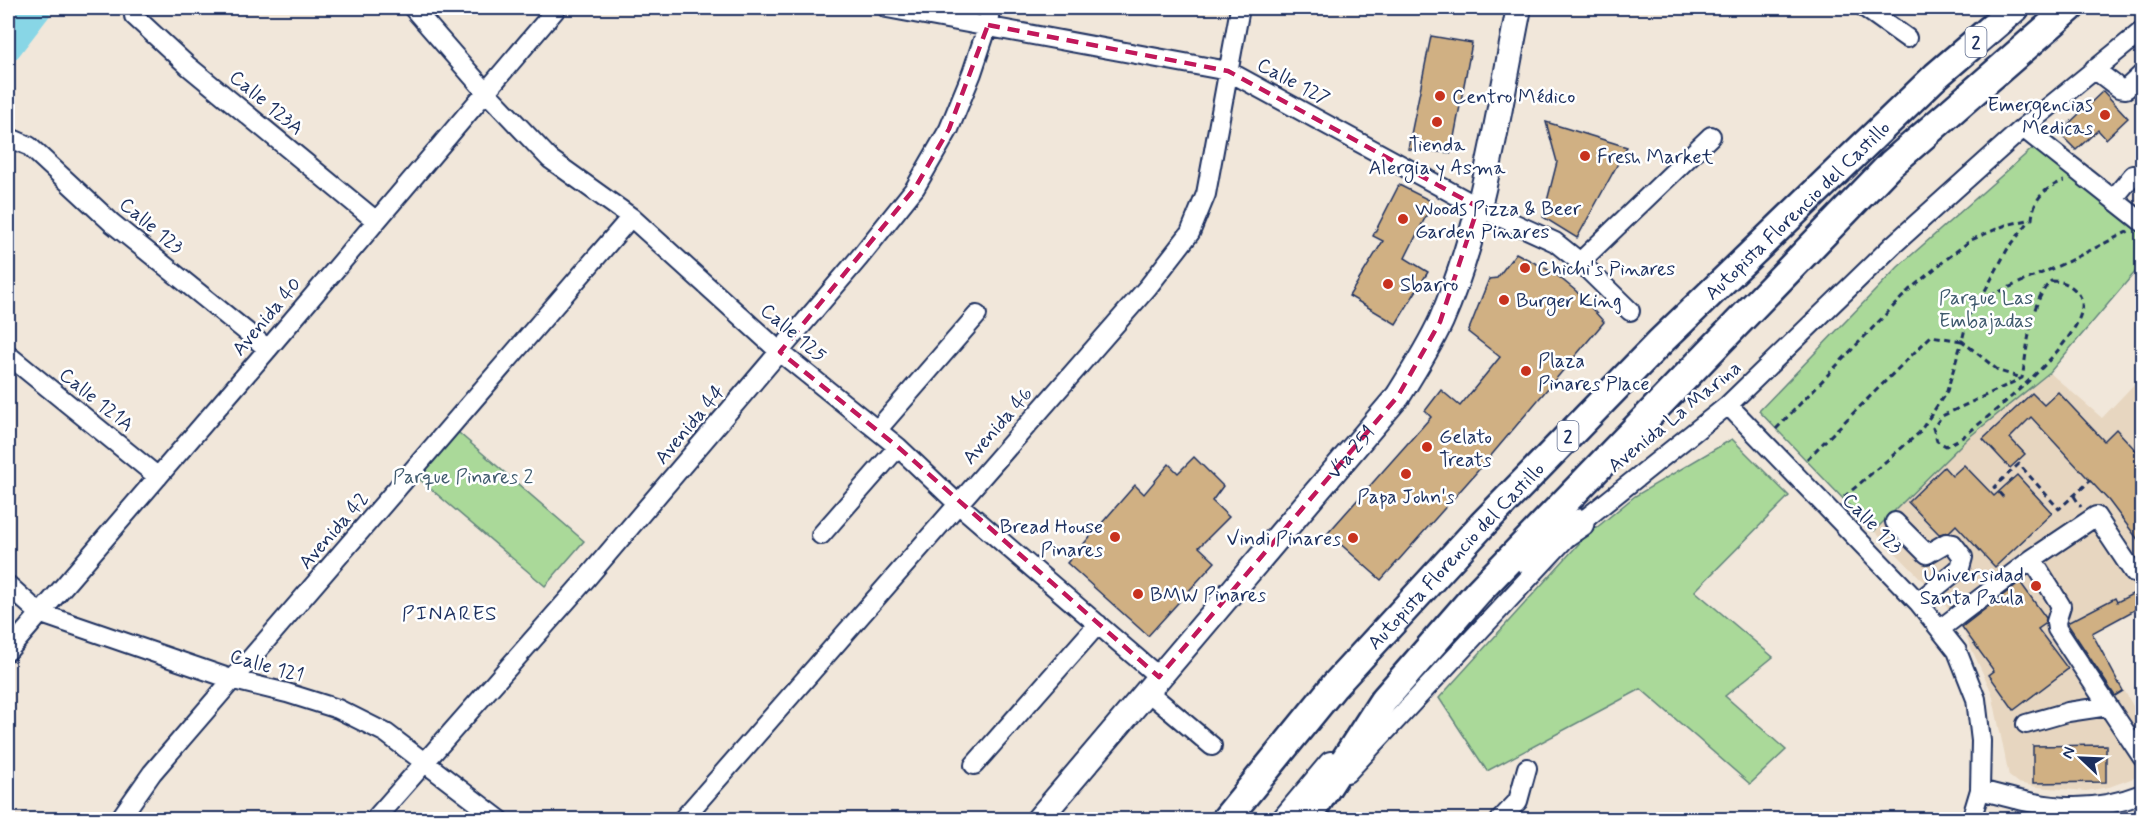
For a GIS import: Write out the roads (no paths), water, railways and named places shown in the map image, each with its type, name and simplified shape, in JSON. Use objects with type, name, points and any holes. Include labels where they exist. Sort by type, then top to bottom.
[{"type":"highway","points":[[1936,76],[1989,8]]},
{"type":"highway","name":"Autopista Florencio del Castillo","points":[[1224,819],[1334,686],[1482,525],[1661,341],[1936,76],[2015,8]]},
{"type":"highway","name":"Autopista Florencio del Castillo","points":[[1383,700],[1478,592],[1891,164],[2070,8]]},
{"type":"highway","points":[[1478,592],[1580,523]]},
{"type":"highway","points":[[1309,816],[1383,700]]},
{"type":"main road","name":"Vía 251","points":[[1038,819],[1398,396],[1440,322],[1466,253],[1479,207],[1519,8]]},
{"type":"main road","name":"Autopista Florencio del Castillo","points":[[1284,819],[1383,700]]},
{"type":"street","name":"Calle 125","points":[[413,8],[486,92],[550,159],[631,217],[780,352],[878,429],[958,504],[1098,624],[1212,746]]},
{"type":"street","name":"Avenida 40","points":[[8,651],[557,8]]},
{"type":"street","name":"Calle 127","points":[[887,8],[989,16],[1228,71],[1479,207],[1555,242],[1580,262],[1630,311]]},
{"type":"street","name":"Avenida 46","points":[[682,819],[1148,287],[1190,233],[1206,194],[1240,8]]},
{"type":"street","points":[[1865,8],[1907,38]]},
{"type":"street","name":"Calle 123A","points":[[134,16],[188,66],[375,220]]},
{"type":"street","name":"Avenida 44","points":[[374,819],[587,578],[780,352],[915,188],[949,129],[989,16]]},
{"type":"street","name":"Avenida La Marina","points":[[1309,816],[1580,523],[1728,405],[1893,245],[2023,128],[2142,31]]},
{"type":"street","points":[[2094,69],[2119,88],[2126,89],[2142,74]]},
{"type":"street","points":[[2023,128],[2114,198],[2139,225]]},
{"type":"street","points":[[1580,262],[1711,136]]},
{"type":"street","name":"Calle 123","points":[[8,137],[30,146],[112,223],[268,349]]},
{"type":"street","points":[[2114,198],[2139,175]]},
{"type":"street","name":"Avenida 42","points":[[119,819],[152,773],[631,217]]},
{"type":"street","points":[[878,429],[977,315]]},
{"type":"street","name":"Calle 121A","points":[[8,355],[158,477]]},
{"type":"street","name":"Calle 123","points":[[1728,405],[1918,602],[1957,651],[1976,699],[1981,741],[1980,790],[1971,819]]},
{"type":"street","points":[[821,535],[898,447]]},
{"type":"street","points":[[1940,628],[2032,559],[2096,516],[2134,573]]},
{"type":"street","points":[[1895,522],[1927,554],[1946,543],[1953,544],[1963,557],[1960,568],[1918,602]]},
{"type":"street","points":[[2032,559],[2061,606],[2056,622],[2057,629],[2142,757]]},
{"type":"street","name":"Calle 121","points":[[8,585],[39,613],[234,680],[338,709],[386,733],[500,819]]},
{"type":"street","points":[[974,765],[1098,624]]},
{"type":"street","points":[[2026,724],[2068,712],[2108,706]]},
{"type":"street","points":[[1500,819],[1518,801],[1527,768]]},
{"type":"street","points":[[1980,790],[2029,803],[2067,809],[2114,804],[2142,794]]},
{"type":"waterway","points":[[8,47],[38,8]]},
{"type":"place","name":"Centro Médico","points":[[1440,96]]},
{"type":"place","name":"Emergencias Medicas","points":[[2105,115]]},
{"type":"place","name":"Tienda Alergia y Asma","points":[[1437,122]]},
{"type":"place","name":"Fresh Market","points":[[1585,156]]},
{"type":"place","name":"Woods Pizza & Beer Garden Pinares","points":[[1403,219]]},
{"type":"place","name":"Chichi's Pinares","points":[[1525,268]]},
{"type":"place","name":"Sbarro","points":[[1388,284]]},
{"type":"place","name":"Burger King","points":[[1504,300]]},
{"type":"place","name":"Plaza Pinares Place","points":[[1526,371]]},
{"type":"place","name":"Gelato Treats","points":[[1427,447]]},
{"type":"place","name":"Papa John's","points":[[1406,474]]},
{"type":"place","name":"Bread House Pinares","points":[[1115,537]]},
{"type":"place","name":"Vindi Pinares","points":[[1353,538]]},
{"type":"place","name":"Universidad Santa Paula","points":[[2036,586]]},
{"type":"place","name":"BMW Pinares","points":[[1138,594]]},
{"type":"district","name":"PINARES","points":[[450,613]]},
{"type":"park label","name":"Parque Las Embajadas","points":[[1986,308]]},
{"type":"park label","name":"Parque Pinares 2","points":[[463,476]]}]
